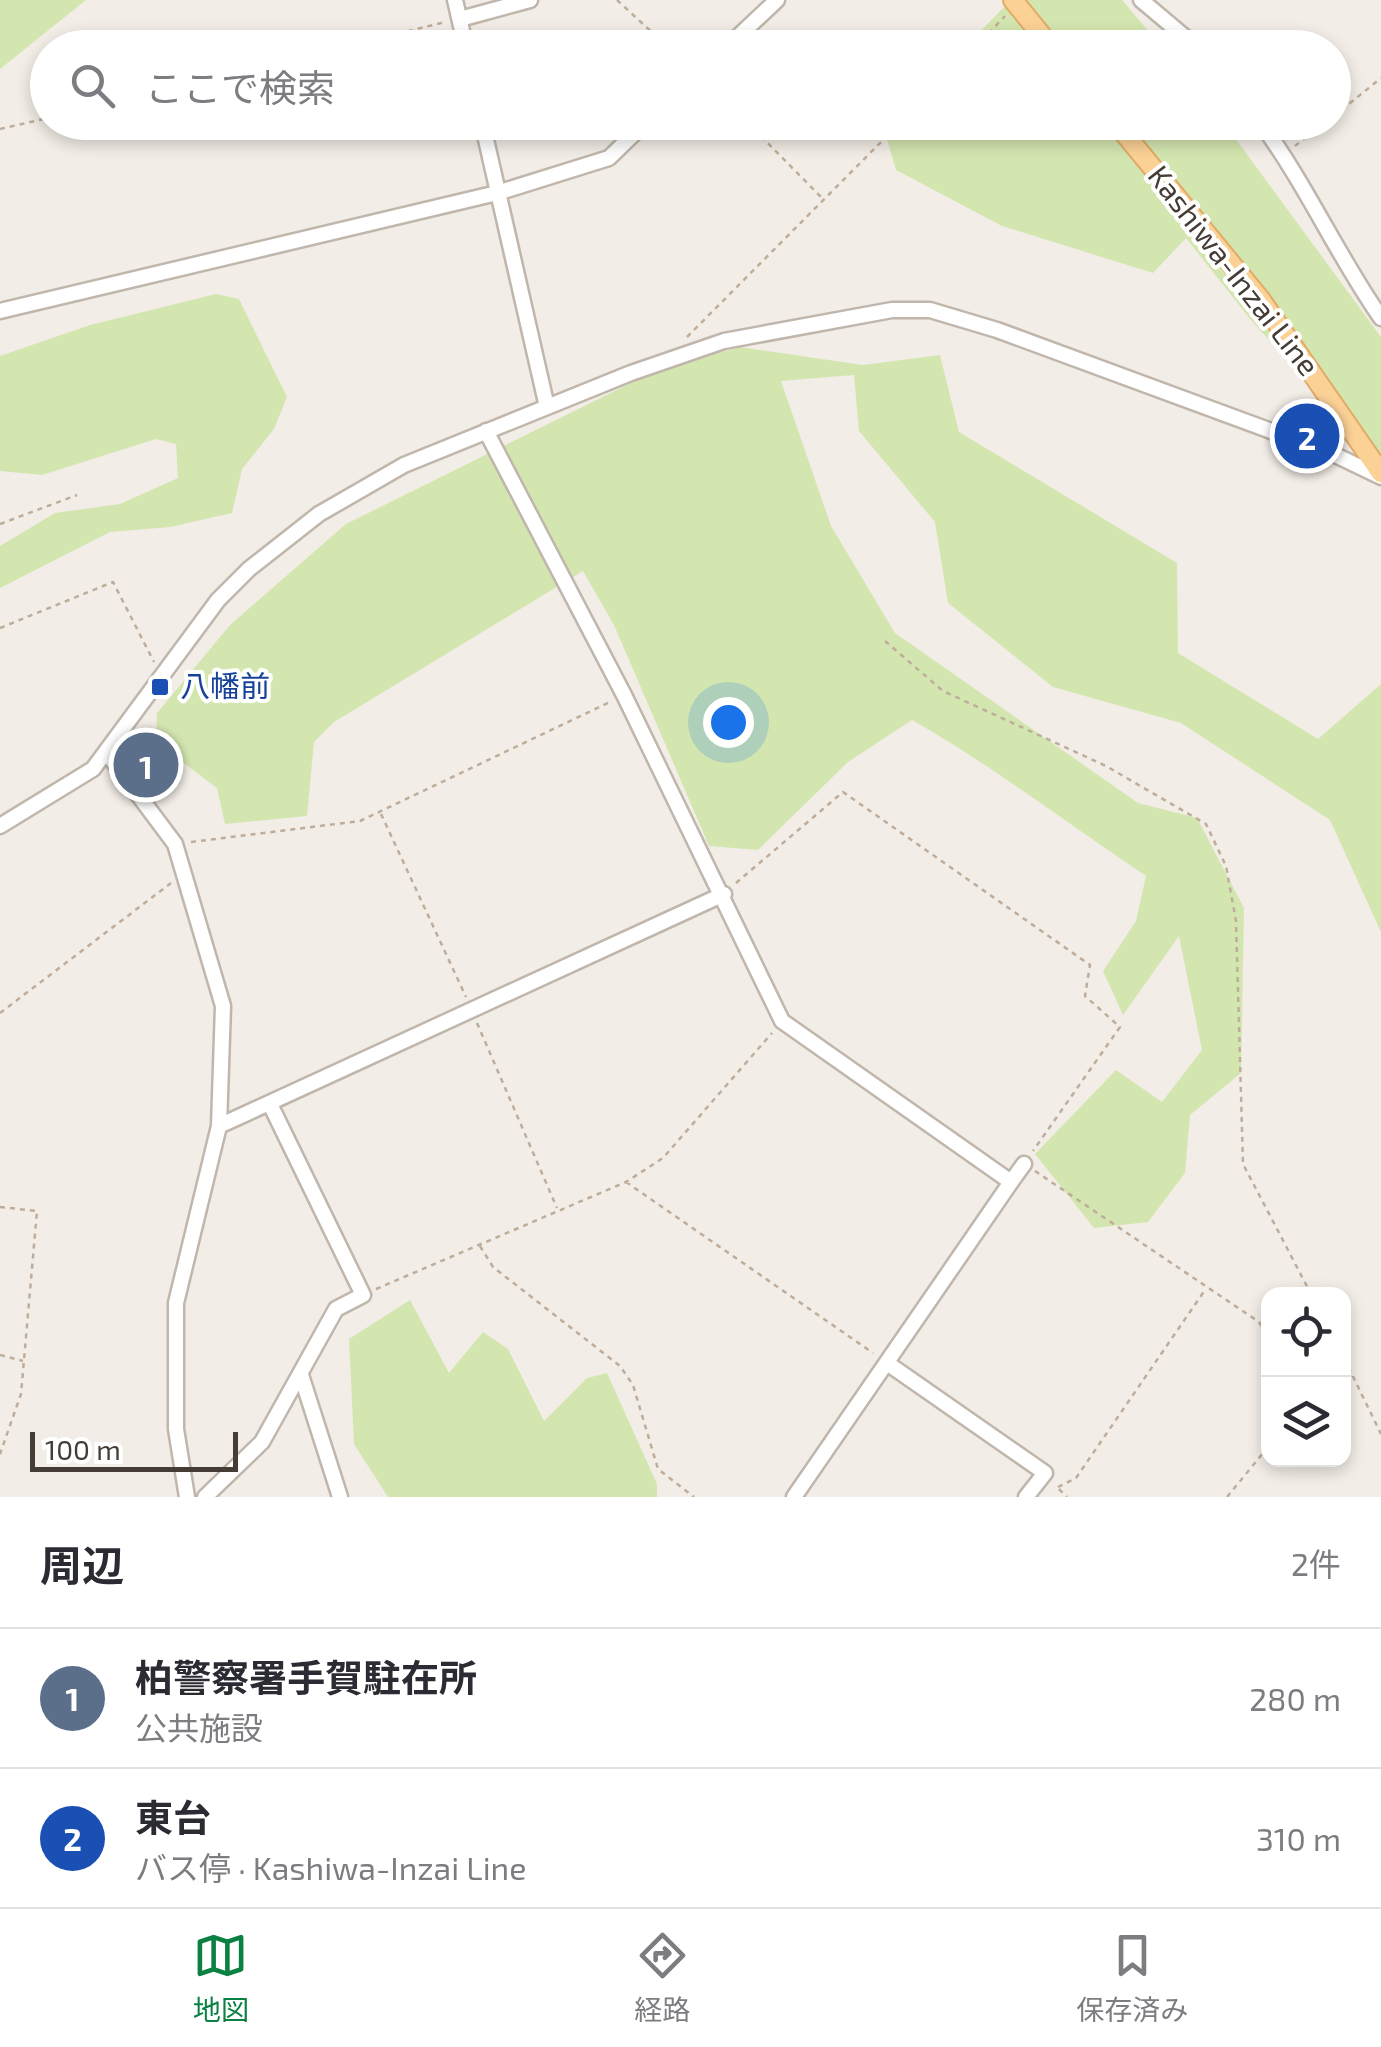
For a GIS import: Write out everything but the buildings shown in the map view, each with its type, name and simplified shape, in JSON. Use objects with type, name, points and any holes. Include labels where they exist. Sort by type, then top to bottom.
[{"type":"main road","points":[[1014,2],[1037,30]]},
{"type":"main road","name":"Kashiwa-Inzai Line","points":[[1131,140],[1261,300],[1381,475]]},
{"type":"street","points":[[455,0],[462,30]]},
{"type":"street","points":[[460,18],[530,0]]},
{"type":"street","points":[[745,30],[777,0]]},
{"type":"street","points":[[1141,0],[1177,30]]},
{"type":"street","points":[[486,140],[547,407]]},
{"type":"street","points":[[0,311],[496,193],[609,158],[628,140]]},
{"type":"street","points":[[1273,140],[1339,257],[1381,318]]},
{"type":"street","points":[[0,826],[76,783],[107,753],[218,600],[249,569],[319,514],[404,465],[724,341],[892,310],[930,310],[1090,364],[1381,475]]},
{"type":"street","points":[[486,431],[724,894],[782,1021],[1010,1182]]},
{"type":"street","points":[[107,753],[175,844],[224,1006],[220,1126],[176,1302],[176,1429],[187,1497]]},
{"type":"street","points":[[220,1126],[724,894]]},
{"type":"street","points":[[205,1497],[262,1442],[336,1310],[363,1295],[270,1104]]},
{"type":"street","points":[[794,1497],[1024,1164]]},
{"type":"street","points":[[887,1363],[1045,1473],[1026,1497]]},
{"type":"street","points":[[301,1375],[340,1497]]},
{"type":"path","points":[[617,0],[650,30]]},
{"type":"path","points":[[990,30],[1014,2]]},
{"type":"path","points":[[412,30],[460,18]]},
{"type":"path","points":[[1351,102],[1381,78]]},
{"type":"path","points":[[0,130],[30,122]]},
{"type":"path","points":[[764,140],[824,200]]},
{"type":"path","points":[[678,356],[682,343],[883,140]]},
{"type":"path","points":[[1284,155],[1303,140]]},
{"type":"path","points":[[0,524],[77,495]]},
{"type":"path","points":[[0,628],[113,582],[161,676]]},
{"type":"path","points":[[885,641],[942,691],[1106,766],[1206,824],[1226,866],[1236,922],[1243,1164],[1307,1287]]},
{"type":"path","points":[[175,844],[360,821],[624,695]]},
{"type":"path","points":[[724,894],[843,792],[1090,964],[1084,996],[1120,1027],[1024,1164],[1261,1325]]},
{"type":"path","points":[[0,1013],[184,873]]},
{"type":"path","points":[[363,1295],[480,1246],[557,1208],[626,1182],[663,1158],[782,1021]]},
{"type":"path","points":[[626,1182],[887,1363]]},
{"type":"path","points":[[0,1207],[37,1211],[21,1394],[0,1454]]},
{"type":"path","points":[[480,1246],[493,1266],[620,1366],[633,1385],[658,1469],[694,1497]]},
{"type":"path","points":[[1067,1497],[1058,1487],[1076,1478],[1206,1288]]},
{"type":"path","points":[[0,1355],[24,1361]]},
{"type":"path","points":[[1351,1372],[1381,1434]]},
{"type":"path","points":[[1227,1497],[1261,1456]]},
{"type":"green space","points":[[0,0],[86,0],[49,30],[30,30],[30,45],[0,69]]},
{"type":"green space","points":[[1011,0],[1122,0],[1148,30],[982,30]]},
{"type":"green space","points":[[887,140],[1236,140],[1381,337],[1381,464],[1251,320],[1186,238],[1153,273],[1002,226],[896,170]]},
{"type":"green space","points":[[216,294],[239,299],[287,397],[274,429],[242,469],[232,513],[170,527],[110,532],[0,588],[0,546],[55,513],[120,504],[178,478],[176,444],[156,439],[42,475],[0,471],[0,356],[90,325]]},
{"type":"green space","points":[[740,347],[863,365],[940,355],[959,432],[1177,563],[1178,653],[1318,739],[1381,684],[1381,932],[1330,820],[1181,723],[1053,687],[948,603],[935,522],[859,431],[854,375],[781,381],[831,526],[895,633],[1138,803],[1197,818],[1244,908],[1241,1073],[1190,1115],[1185,1173],[1148,1222],[1094,1228],[1035,1154],[1116,1070],[1162,1102],[1202,1050],[1179,936],[1123,1015],[1103,971],[1136,921],[1146,876],[912,720],[848,762],[758,850],[709,846],[614,625],[583,571],[334,722],[314,742],[307,816],[225,824],[217,788],[156,742],[157,713],[230,625],[346,524],[657,370]]},
{"type":"green space","points":[[410,1300],[449,1373],[483,1332],[508,1349],[544,1421],[587,1378],[607,1373],[657,1484],[657,1497],[388,1497],[354,1444],[349,1339]]},
{"type":"place","name":"東台","points":[[1307,436]]},
{"type":"place","name":"八幡前","points":[[160,687]]},
{"type":"place","name":"柏警察署手賀駐在所","points":[[146,765]]}]
